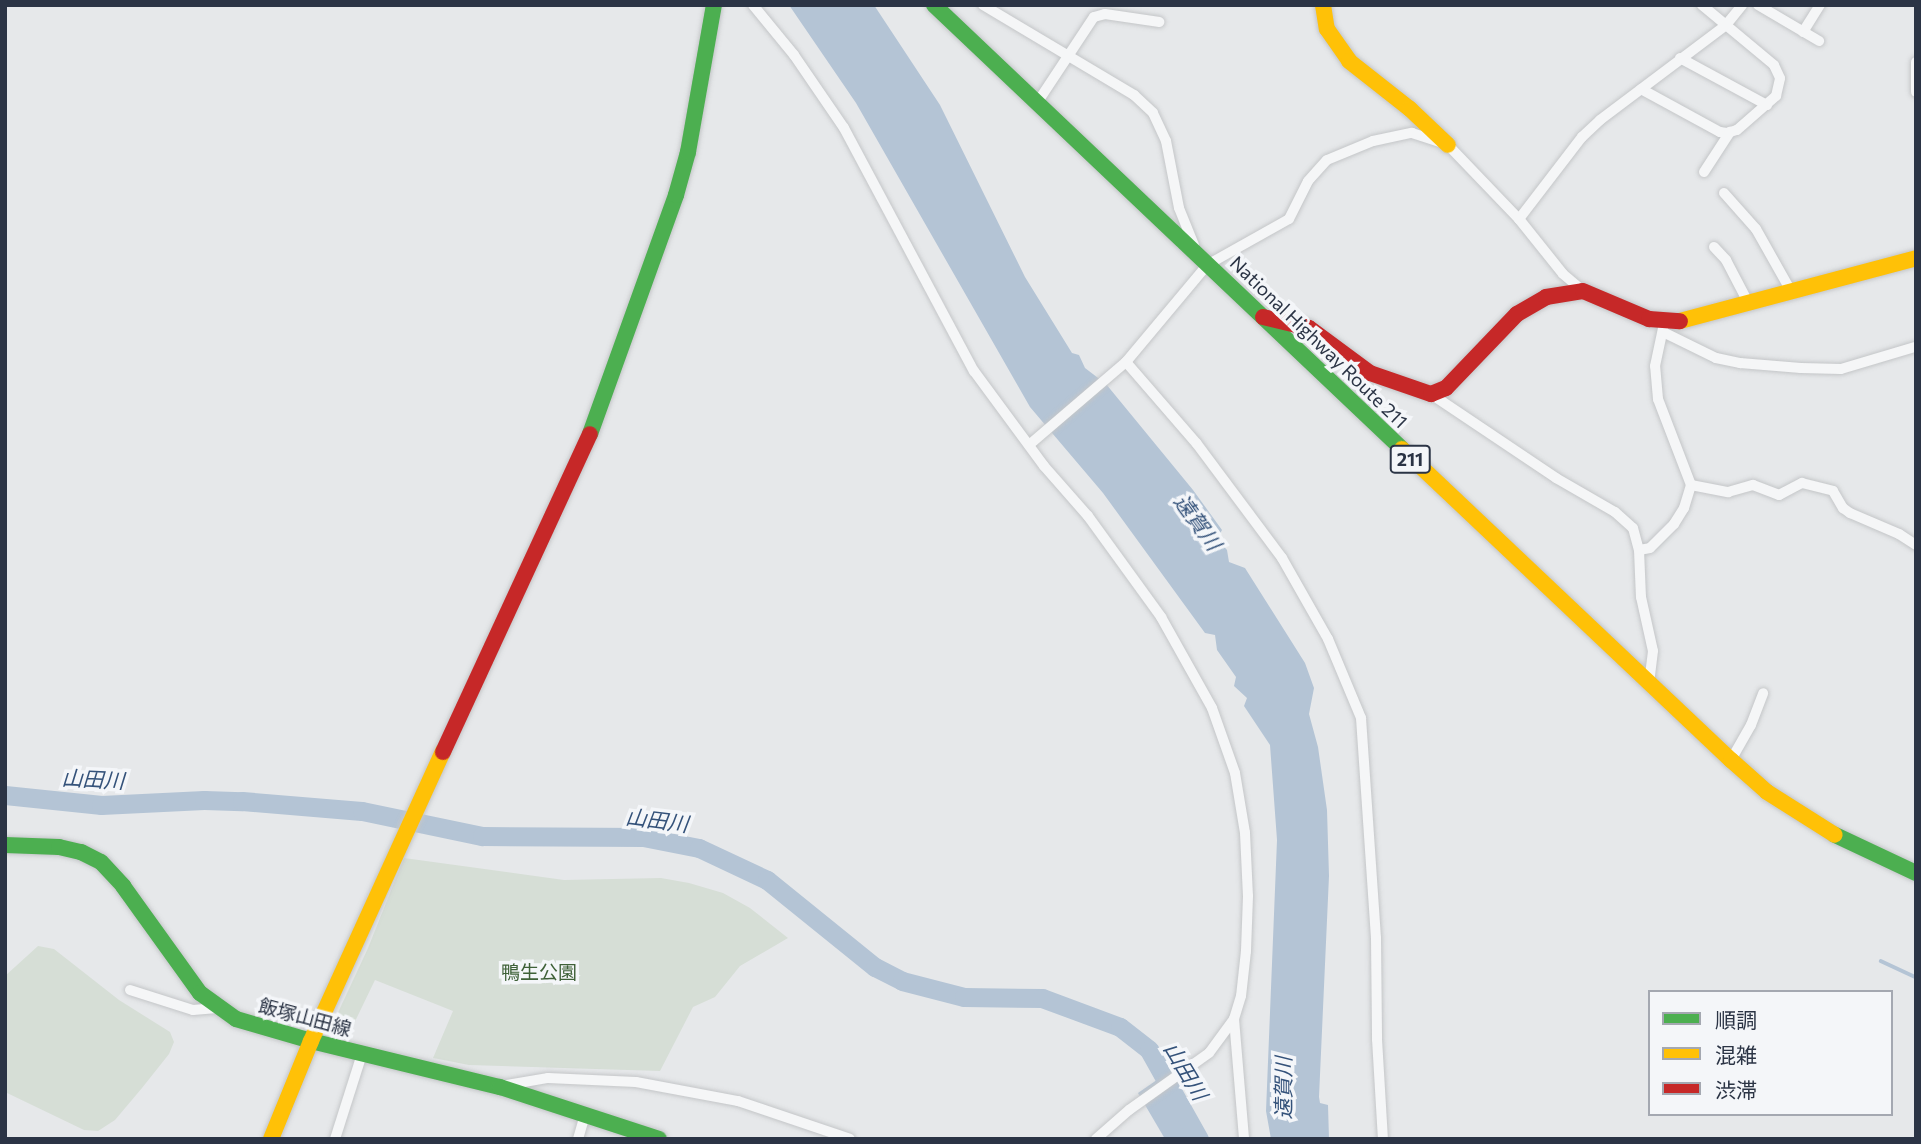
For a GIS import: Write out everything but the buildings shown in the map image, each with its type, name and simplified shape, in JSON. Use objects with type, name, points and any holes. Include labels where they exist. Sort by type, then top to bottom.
[{"type":"main road","points":[[271,1139],[311,1041],[400,845],[582,456],[676,195],[688,152],[714,5]]},
{"type":"main road","name":"National Highway Route 211","points":[[934,5],[1767,792],[1859,849],[1916,873]]},
{"type":"main road","points":[[1323,5],[1327,29],[1349,61],[1410,109],[1448,145]]},
{"type":"main road","points":[[1263,317],[1309,328],[1370,373],[1431,394],[1446,388],[1517,314],[1532,303],[1583,291],[1662,326],[1916,258]]},
{"type":"main road","name":"飯塚山田線","points":[[5,845],[59,847],[81,852],[101,862],[123,886],[200,993],[217,1008],[258,1027],[500,1087],[659,1139]]},
{"type":"street","points":[[753,5],[794,55],[844,128],[974,371],[1088,516],[1161,617],[1212,708],[1235,773],[1245,833],[1248,896],[1241,996],[1234,1019],[1209,1053],[1129,1110],[1096,1139]]},
{"type":"street","points":[[983,5],[1134,94],[1161,124],[1179,208],[1203,261]]},
{"type":"street","points":[[1702,5],[1779,71],[1779,89],[1767,105],[1730,132],[1704,172]]},
{"type":"street","points":[[1519,219],[1582,137],[1727,25],[1742,5]]},
{"type":"street","points":[[1758,5],[1819,41]]},
{"type":"street","points":[[1803,32],[1820,5]]},
{"type":"street","points":[[1037,103],[1094,18],[1105,14],[1159,22]]},
{"type":"street","points":[[1681,58],[1767,105]]},
{"type":"street","points":[[1916,62],[1916,92]]},
{"type":"street","points":[[1641,89],[1720,132],[1730,132]]},
{"type":"street","points":[[1031,444],[1124,364],[1203,261],[1289,219],[1308,181],[1327,160],[1354,147],[1412,133],[1448,145],[1519,219],[1563,274],[1583,291]]},
{"type":"street","points":[[1724,193],[1756,229],[1792,293]]},
{"type":"street","points":[[1714,247],[1726,260],[1749,304]]},
{"type":"street","points":[[1639,550],[1650,548],[1674,524],[1684,509],[1691,485],[1658,399],[1655,366],[1662,326],[1716,358],[1740,363],[1841,369],[1916,347]]},
{"type":"street","points":[[1124,364],[1197,444],[1288,568],[1328,639],[1361,718],[1377,938],[1377,1039],[1383,1139]]},
{"type":"street","points":[[1431,394],[1556,478],[1626,520],[1637,536],[1639,550],[1642,597],[1653,651],[1649,683]]},
{"type":"street","points":[[1691,485],[1728,492],[1753,485],[1779,495],[1802,483],[1833,491],[1843,508],[1850,513],[1899,534],[1916,545]]},
{"type":"street","points":[[1731,760],[1751,725],[1763,693]]},
{"type":"street","points":[[130,990],[192,1010],[217,1008]]},
{"type":"street","points":[[1234,1019],[1244,1139]]},
{"type":"street","points":[[335,1139],[362,1054]]},
{"type":"street","points":[[500,1087],[548,1078],[636,1082],[738,1101],[850,1139]]},
{"type":"street","points":[[578,1139],[585,1114]]},
{"type":"green space","name":"鴨生公園","points":[[404,858],[564,880],[661,878],[689,883],[723,893],[750,908],[788,938],[740,966],[715,997],[693,1007],[660,1071],[469,1065],[433,1058],[453,1011],[375,980],[347,1038],[335,1019],[368,948]]},
{"type":"green space","points":[[38,946],[54,949],[119,1000],[170,1032],[174,1042],[169,1054],[115,1120],[98,1131],[84,1130],[5,1092],[5,976]]},
{"type":"water","name":"遠賀川","points":[[789,5],[874,5],[940,105],[1025,277],[1072,353],[1079,355],[1085,368],[1106,384],[1193,490],[1222,530],[1217,539],[1227,550],[1229,562],[1245,568],[1305,663],[1314,688],[1309,714],[1318,747],[1327,810],[1329,876],[1319,1097],[1320,1103],[1328,1105],[1329,1139],[1271,1139],[1266,1111],[1277,840],[1270,745],[1244,706],[1247,698],[1234,686],[1236,677],[1217,650],[1215,635],[1205,633],[1103,493],[1030,407],[856,103]]},
{"type":"water","points":[[1167,1073],[1201,1139],[1165,1139],[1138,1093]]},
{"type":"waterway","name":"山田川","points":[[5,795],[101,805],[242,801],[362,811],[482,836],[643,837],[699,848],[767,880],[875,967],[902,981],[964,997],[1042,998],[1120,1027],[1149,1050],[1199,1139]]},
{"type":"waterway","points":[[1881,961],[1916,977]]},
{"type":"traffic: fast","points":[[590,434],[676,195],[688,152],[714,5]]},
{"type":"traffic: fast","points":[[934,5],[1402,449]]},
{"type":"traffic: fast","points":[[1835,835],[1916,873]]},
{"type":"traffic: fast","points":[[5,845],[59,847],[81,852],[101,862],[123,886],[200,993],[236,1019],[311,1041],[500,1087],[659,1139]]},
{"type":"traffic: slow","points":[[1323,5],[1327,29],[1349,61],[1410,109],[1448,145]]},
{"type":"traffic: slow","points":[[1680,321],[1916,258]]},
{"type":"traffic: slow","points":[[1402,449],[1731,760],[1767,792],[1835,835]]},
{"type":"traffic: slow","points":[[271,1139],[311,1041],[443,752]]},
{"type":"traffic: jam","points":[[1263,317],[1309,328],[1370,373],[1431,394],[1446,388],[1517,314],[1546,297],[1583,291],[1649,319],[1680,321]]},
{"type":"traffic: jam","points":[[443,752],[590,434]]}]
